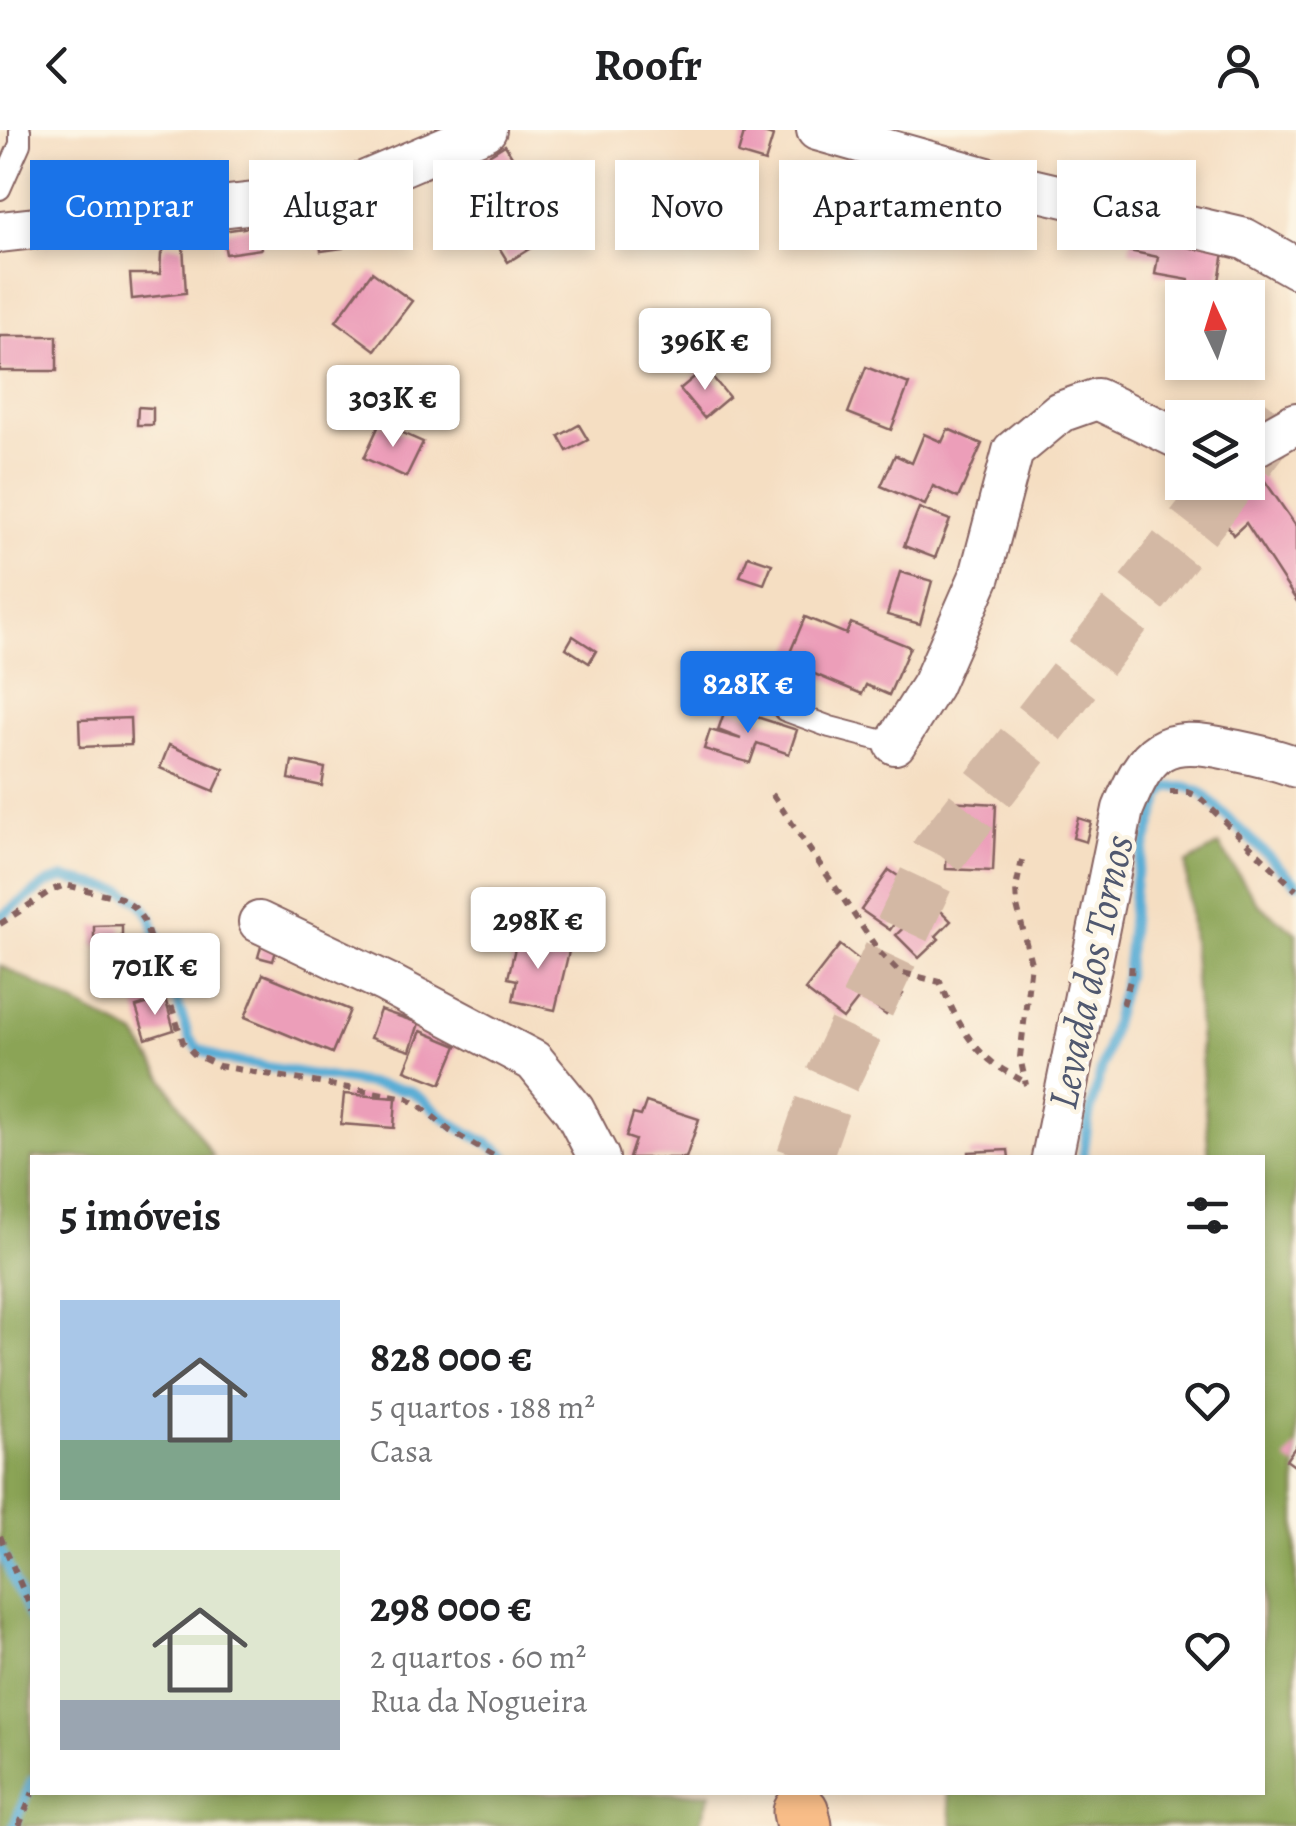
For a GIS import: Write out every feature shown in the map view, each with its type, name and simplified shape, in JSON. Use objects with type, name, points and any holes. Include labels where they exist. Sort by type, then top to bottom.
[{"type":"street","points":[[0,232],[335,194],[486,130]]},
{"type":"street","points":[[817,130],[1002,182],[1245,239],[1296,268]]},
{"type":"street","points":[[895,744],[932,684],[980,576],[1013,451],[1060,412],[1097,399],[1165,432]]},
{"type":"street","points":[[1265,442],[1294,429]]},
{"type":"street","points":[[1053,1155],[1123,809],[1137,775],[1160,751],[1189,742],[1203,742],[1296,767]]},
{"type":"street","points":[[259,922],[387,982],[534,1061],[574,1110],[597,1155]]},
{"type":"lane","points":[[0,189],[20,144],[20,130]]},
{"type":"lane","points":[[784,710],[830,728],[895,744]]},
{"type":"path","points":[[1165,799],[1170,791],[1176,790],[1199,797],[1296,890]]},
{"type":"path","points":[[772,794],[880,953],[899,972],[940,982],[958,1023],[975,1046],[1026,1083]]},
{"type":"path","points":[[1022,860],[1017,906],[1031,964],[1020,1058],[1028,1102]]},
{"type":"path","points":[[0,924],[52,890],[65,886],[122,898],[136,908],[144,921],[183,1042],[194,1054],[219,1066],[407,1098],[450,1131],[492,1155]]},
{"type":"path","points":[[1120,1014],[1132,957]]},
{"type":"path","points":[[0,1536],[30,1606]]},
{"type":"path","points":[[20,1826],[32,1795]]},
{"type":"green space","points":[[1219,845],[1258,904],[1296,933],[1296,1826],[953,1826],[947,1795],[1265,1795],[1265,1155],[1209,1155],[1186,864]]},
{"type":"green space","points":[[0,965],[136,1035],[212,1155],[30,1155],[30,1795],[710,1795],[699,1826],[0,1826]]},
{"type":"building","points":[[745,130],[773,136],[765,162],[738,154]]},
{"type":"building","points":[[505,145],[514,160],[481,160]]},
{"type":"building","points":[[249,227],[249,250],[254,250],[226,254],[229,230]]},
{"type":"building","points":[[1196,235],[1226,241],[1219,280],[1155,274],[1158,257],[1129,251],[1196,250]]},
{"type":"building","points":[[164,250],[183,250],[186,293],[132,299],[130,274],[160,274]]},
{"type":"building","points":[[501,250],[527,250],[508,262]]},
{"type":"building","points":[[372,272],[412,301],[375,350],[336,321]]},
{"type":"building","points":[[0,336],[57,336],[57,371],[0,371]]},
{"type":"building","points":[[866,367],[909,384],[891,430],[848,413]]},
{"type":"building","points":[[705,368],[729,397],[704,418],[680,389]]},
{"type":"building","points":[[138,407],[153,408],[153,425],[137,425]]},
{"type":"building","points":[[380,423],[423,442],[406,477],[364,458]]},
{"type":"building","points":[[579,425],[588,440],[567,451],[559,436]]},
{"type":"building","points":[[948,429],[982,444],[958,498],[933,486],[925,505],[881,486],[895,455],[912,463],[924,434],[942,442]]},
{"type":"building","points":[[1265,481],[1296,526],[1296,600],[1246,523],[1233,535],[1213,500],[1265,500]]},
{"type":"building","points":[[919,508],[950,520],[935,558],[904,546]]},
{"type":"building","points":[[748,556],[772,564],[764,584],[740,576]]},
{"type":"building","points":[[900,572],[932,581],[920,624],[887,615]]},
{"type":"building","points":[[805,617],[846,634],[851,623],[910,647],[889,695],[866,685],[862,694],[786,662]]},
{"type":"building","points":[[573,636],[596,651],[589,663],[566,648]]},
{"type":"building","points":[[726,707],[797,730],[789,754],[757,743],[750,763],[704,749],[710,730],[741,739],[718,730]]},
{"type":"building","points":[[130,718],[131,745],[80,747],[79,720]]},
{"type":"building","points":[[169,745],[224,769],[214,791],[160,768]]},
{"type":"building","points":[[292,761],[325,768],[322,786],[289,779]]},
{"type":"building","points":[[948,801],[996,804],[993,871],[946,869]]},
{"type":"building","points":[[1078,818],[1091,822],[1086,842],[1073,838]]},
{"type":"building","points":[[889,870],[918,889],[890,930],[861,910]]},
{"type":"building","points":[[931,901],[951,921],[919,958],[896,935]]},
{"type":"building","points":[[122,925],[122,946],[94,946],[94,926]]},
{"type":"building","points":[[518,935],[570,947],[555,1010],[513,1001],[517,980],[508,978]]},
{"type":"building","points":[[264,936],[279,940],[273,961],[258,957]]},
{"type":"building","points":[[840,945],[903,994],[886,1015],[861,996],[843,1019],[805,990]]},
{"type":"building","points":[[263,974],[350,1010],[332,1053],[245,1017]]},
{"type":"building","points":[[165,998],[174,1030],[146,1039],[136,1007]]},
{"type":"building","points":[[380,1010],[419,1023],[410,1051],[370,1038]]},
{"type":"building","points":[[421,1031],[457,1046],[441,1084],[405,1070]]},
{"type":"building","points":[[344,1094],[396,1098],[394,1128],[341,1124]]},
{"type":"building","points":[[646,1102],[699,1119],[687,1155],[630,1155],[635,1140],[626,1137],[633,1114],[641,1116]]},
{"type":"building","points":[[1008,1150],[1009,1155],[969,1155]]},
{"type":"building","points":[[1296,1446],[1296,1467],[1286,1460]]},
{"type":"waterway","name":"Levada dos Tornos","points":[[1083,1155],[1089,1116],[1126,976],[1135,879],[1161,796],[1168,787],[1188,787],[1202,793],[1296,883]]},
{"type":"waterway","name":"Levada dos Tornos","points":[[0,917],[48,883],[64,878],[124,891],[141,903],[151,918],[189,1038],[198,1048],[221,1059],[410,1091],[504,1155]]},
{"type":"waterway","name":"Levada dos Tornos","points":[[0,1549],[30,1618]]},
{"type":"waterway","name":"Levada dos Tornos","points":[[14,1826],[30,1785]]},
{"type":"tunnel","points":[[1265,436],[1296,396]]},
{"type":"tunnel","points":[[805,1155],[829,1086],[938,854],[1214,500]]}]
